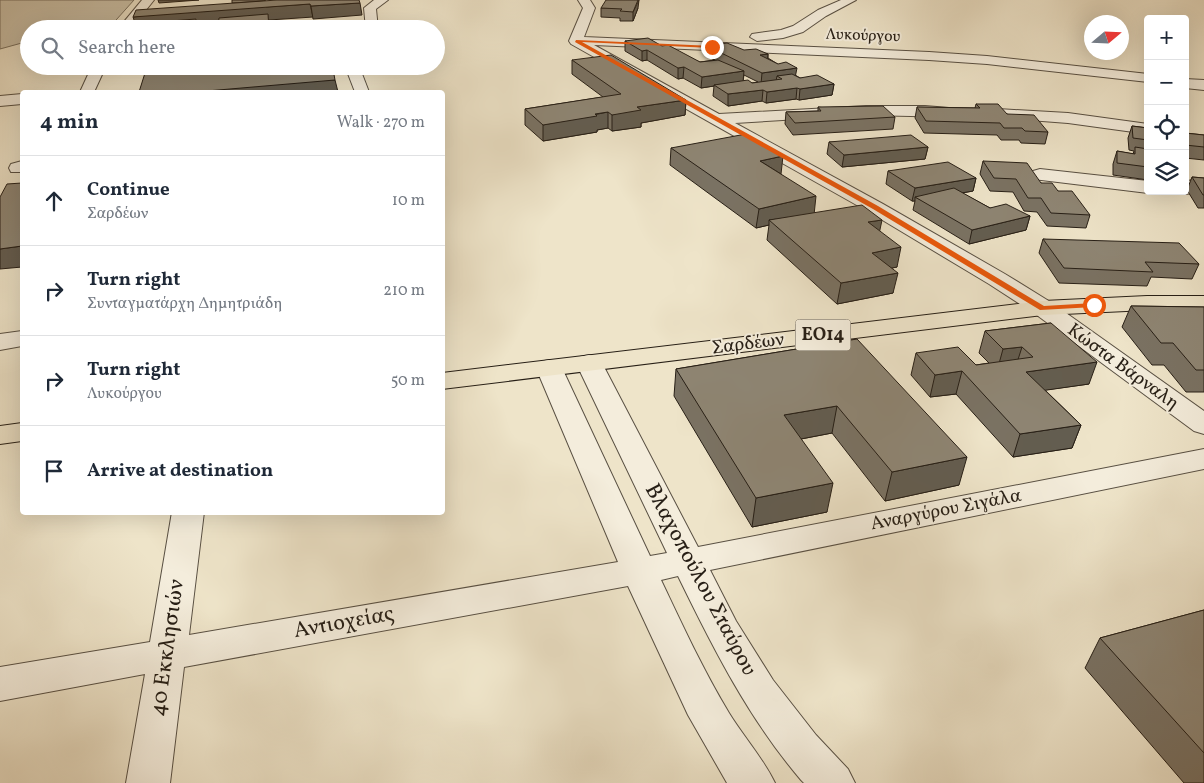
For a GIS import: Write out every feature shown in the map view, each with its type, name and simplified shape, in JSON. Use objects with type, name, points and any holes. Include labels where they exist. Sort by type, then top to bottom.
[{"type":"main road","name":"Σαρδέων","points":[[445,381],[1043,308],[1147,303],[1204,303]]},
{"type":"main road","points":[[0,435],[20,432]]},
{"type":"street","points":[[131,20],[148,0]]},
{"type":"street","points":[[371,20],[370,8],[382,0]]},
{"type":"street","points":[[576,41],[589,8],[584,0]]},
{"type":"street","points":[[712,47],[726,40],[783,34],[798,29],[822,13],[850,0]]},
{"type":"street","name":"Λυκούργου","points":[[576,41],[987,60],[1144,78]]},
{"type":"street","name":"Κώστα Βάρναλη","points":[[576,41],[876,208],[1043,308],[1204,426]]},
{"type":"street","points":[[88,90],[95,75]]},
{"type":"street","points":[[355,75],[361,90]]},
{"type":"street","points":[[1189,83],[1204,85]]},
{"type":"street","points":[[0,101],[20,99]]},
{"type":"street","points":[[717,119],[844,110],[908,109],[1068,118],[1144,129]]},
{"type":"street","points":[[1040,175],[1144,187]]},
{"type":"street","points":[[0,342],[20,339]]},
{"type":"street","name":"Βλαχοπούλου Σταύρου","points":[[589,363],[723,631],[760,694],[788,732],[833,783]]},
{"type":"street","points":[[549,368],[638,571],[700,703],[732,757],[752,783]]},
{"type":"street","name":"Αναργύρου Σιγάλα","points":[[688,561],[1204,459]]},
{"type":"street","name":"40 Εκκλησιών","points":[[148,783],[188,515]]},
{"type":"street","name":"Αντιοχείας","points":[[0,684],[688,561]]},
{"type":"shaded area","points":[[0,0],[134,0],[116,20],[20,20],[20,43],[0,49]]},
{"type":"building","points":[[232,0],[265,0],[265,1],[232,3]]},
{"type":"building","points":[[277,0],[359,0],[360,3],[311,6],[310,4],[133,17],[136,10]]},
{"type":"building","points":[[606,0],[638,0],[633,12],[620,11],[622,9],[601,8]]},
{"type":"building","points":[[268,14],[268,20],[219,20],[219,18]]},
{"type":"building","points":[[648,38],[662,46],[668,45],[700,62],[718,60],[744,71],[702,77],[684,67],[678,68],[647,50],[642,51],[625,41]]},
{"type":"building","points":[[727,43],[744,50],[756,49],[768,54],[760,55],[778,64],[786,62],[797,68],[762,73],[707,46]]},
{"type":"building","points":[[611,55],[686,100],[637,107],[641,110],[612,115],[608,112],[595,114],[597,116],[543,125],[525,109],[621,94],[572,60]]},
{"type":"building","points":[[792,74],[800,78],[817,75],[834,84],[800,89],[767,92],[763,90],[728,94],[714,85],[748,80],[752,83],[782,79],[777,76]]},
{"type":"building","points":[[144,75],[334,75],[335,80],[218,90],[140,90]]},
{"type":"building","points":[[976,104],[998,104],[1007,114],[1034,115],[1048,132],[1025,131],[1022,128],[1004,128],[1000,123],[926,121],[917,107],[980,108]]},
{"type":"building","points":[[883,106],[895,117],[795,123],[786,112],[821,111],[818,107]]},
{"type":"building","points":[[1132,126],[1144,128],[1144,139],[1133,138]]},
{"type":"building","points":[[1189,133],[1204,135],[1204,147],[1189,145]]},
{"type":"building","points":[[746,134],[783,156],[760,161],[816,196],[759,209],[671,148]]},
{"type":"building","points":[[911,135],[928,147],[844,155],[829,142]]},
{"type":"building","points":[[1135,147],[1144,148],[1144,166],[1117,163],[1117,151],[1135,154]]},
{"type":"building","points":[[983,161],[1027,163],[1041,183],[1052,183],[1058,191],[1072,191],[1090,215],[1051,213],[1041,198],[1028,198],[1016,179],[994,178]]},
{"type":"building","points":[[948,162],[976,178],[915,188],[888,171]]},
{"type":"building","points":[[1192,177],[1204,178],[1204,195],[1203,195]]},
{"type":"building","points":[[20,183],[20,246],[0,249],[0,197],[7,184]]},
{"type":"building","points":[[954,188],[990,208],[1006,204],[1030,216],[972,230],[915,197]]},
{"type":"building","points":[[862,205],[882,220],[868,222],[901,247],[872,253],[898,273],[841,283],[769,220]]},
{"type":"building","points":[[1043,239],[1179,243],[1199,264],[1145,262],[1153,272],[1064,268]]},
{"type":"building","points":[[1131,306],[1204,307],[1204,370],[1196,370],[1173,343],[1161,343]]},
{"type":"building","points":[[1051,323],[1097,362],[1026,372],[1081,425],[1020,434],[962,371],[935,375],[916,353],[958,347],[976,365],[1033,357],[1022,347],[1003,349],[985,331]]},
{"type":"building","points":[[857,339],[967,457],[892,472],[837,406],[784,415],[833,483],[756,498],[676,369]]},
{"type":"building","points":[[1204,610],[1204,753],[1100,638]]},
{"type":"route","points":[[712,47],[576,41],[876,208],[1043,308],[1094,305]]}]
